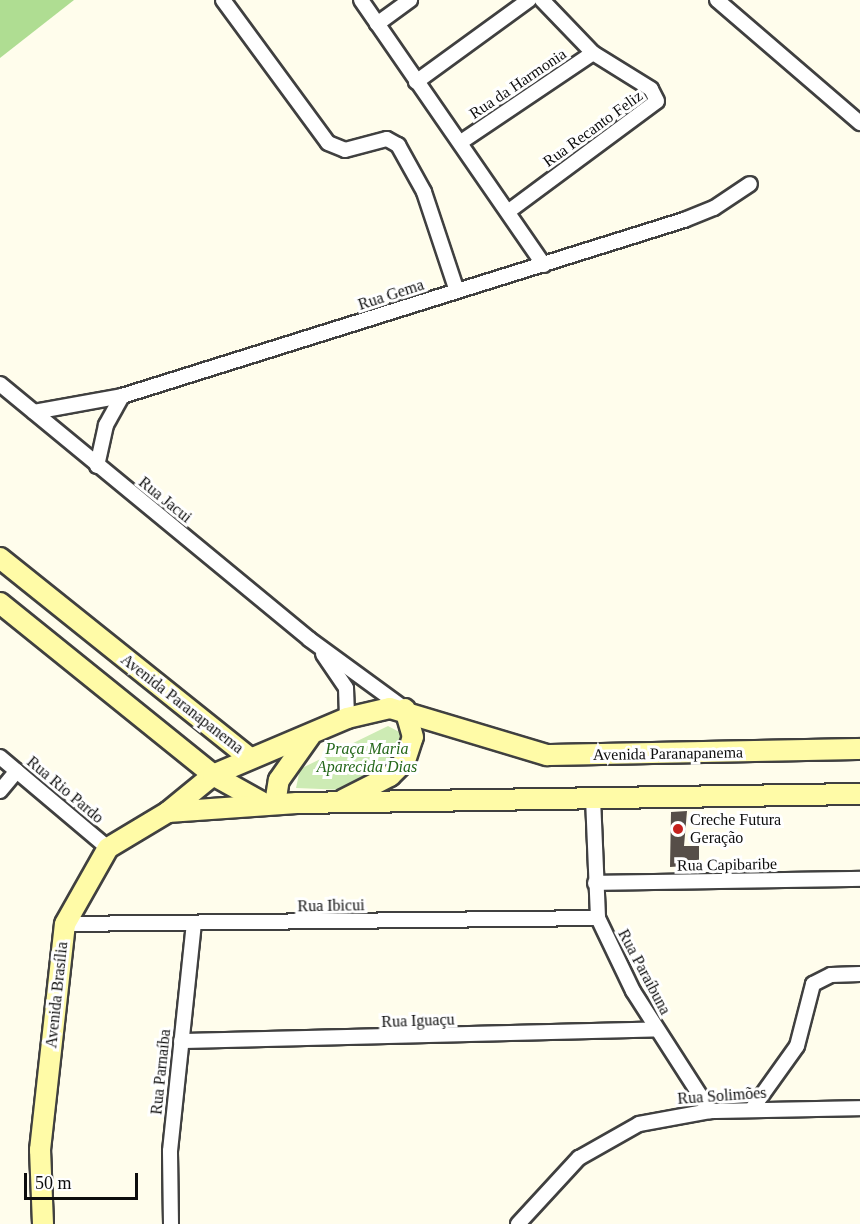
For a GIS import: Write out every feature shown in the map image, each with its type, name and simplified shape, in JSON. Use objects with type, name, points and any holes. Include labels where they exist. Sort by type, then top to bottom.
[{"type":"street","points":[[223,0],[328,142],[345,150],[387,139],[398,145],[424,192],[457,291]]},
{"type":"street","points":[[361,0],[544,264]]},
{"type":"street","points":[[377,24],[410,0]]},
{"type":"street","points":[[416,82],[530,0]]},
{"type":"street","name":"Rua Recanto Feliz","points":[[509,211],[656,104],[651,89],[593,53],[542,0]]},
{"type":"street","points":[[717,0],[860,123]]},
{"type":"street","name":"Rua da Harmonia","points":[[461,142],[593,53]]},
{"type":"street","name":"Rua Gema","points":[[34,411],[122,396],[544,264],[714,208],[750,184]]},
{"type":"street","name":"Rua Jacui","points":[[0,384],[309,639],[405,710]]},
{"type":"street","points":[[97,466],[106,425],[122,396]]},
{"type":"street","name":"Avenida Paranapanema","points":[[0,558],[250,758],[347,718],[405,710],[504,745],[547,754],[854,749]]},
{"type":"street","points":[[0,603],[213,775],[271,804],[860,794]]},
{"type":"street","name":"Rua Jacui","points":[[309,639],[346,688],[347,718]]},
{"type":"street","points":[[338,802],[390,776],[405,762],[413,737],[405,710]]},
{"type":"street","points":[[271,804],[279,780],[312,734]]},
{"type":"street","name":"Rua Rio Pardo","points":[[0,757],[108,848]]},
{"type":"street","name":"Avenida Brasília","points":[[43,1224],[40,1150],[64,924],[108,848],[168,812],[213,775],[250,758]]},
{"type":"street","points":[[0,791],[16,771]]},
{"type":"street","name":"Rua Paraíbuna","points":[[593,798],[598,918],[613,956],[656,1029],[710,1111]]},
{"type":"street","name":"Avenida Brasília","points":[[168,812],[271,804]]},
{"type":"street","name":"Rua Capibaribe","points":[[595,883],[860,879]]},
{"type":"street","name":"Rua Ibicui","points":[[64,924],[598,918]]},
{"type":"street","name":"Rua Parnaíba","points":[[171,1224],[170,1151],[194,924]]},
{"type":"street","points":[[752,1109],[797,1046],[813,984],[831,975],[860,974]]},
{"type":"street","name":"Rua Iguaçu","points":[[181,1041],[656,1029]]},
{"type":"street","name":"Rua Solimões","points":[[518,1224],[598,1144],[639,1124],[710,1111],[860,1108]]},
{"type":"green space","points":[[0,0],[74,0],[0,58]]},
{"type":"green space","name":"Praça Maria Aparecida Dias","points":[[388,726],[405,735],[404,750],[384,774],[346,790],[296,788],[300,769]]},
{"type":"building","name":"Creche Futura Geração","points":[[687,811],[684,846],[699,846],[699,865],[670,867],[671,812]]},
{"type":"place","name":"Creche Futura Geração","points":[[678,829]]}]
